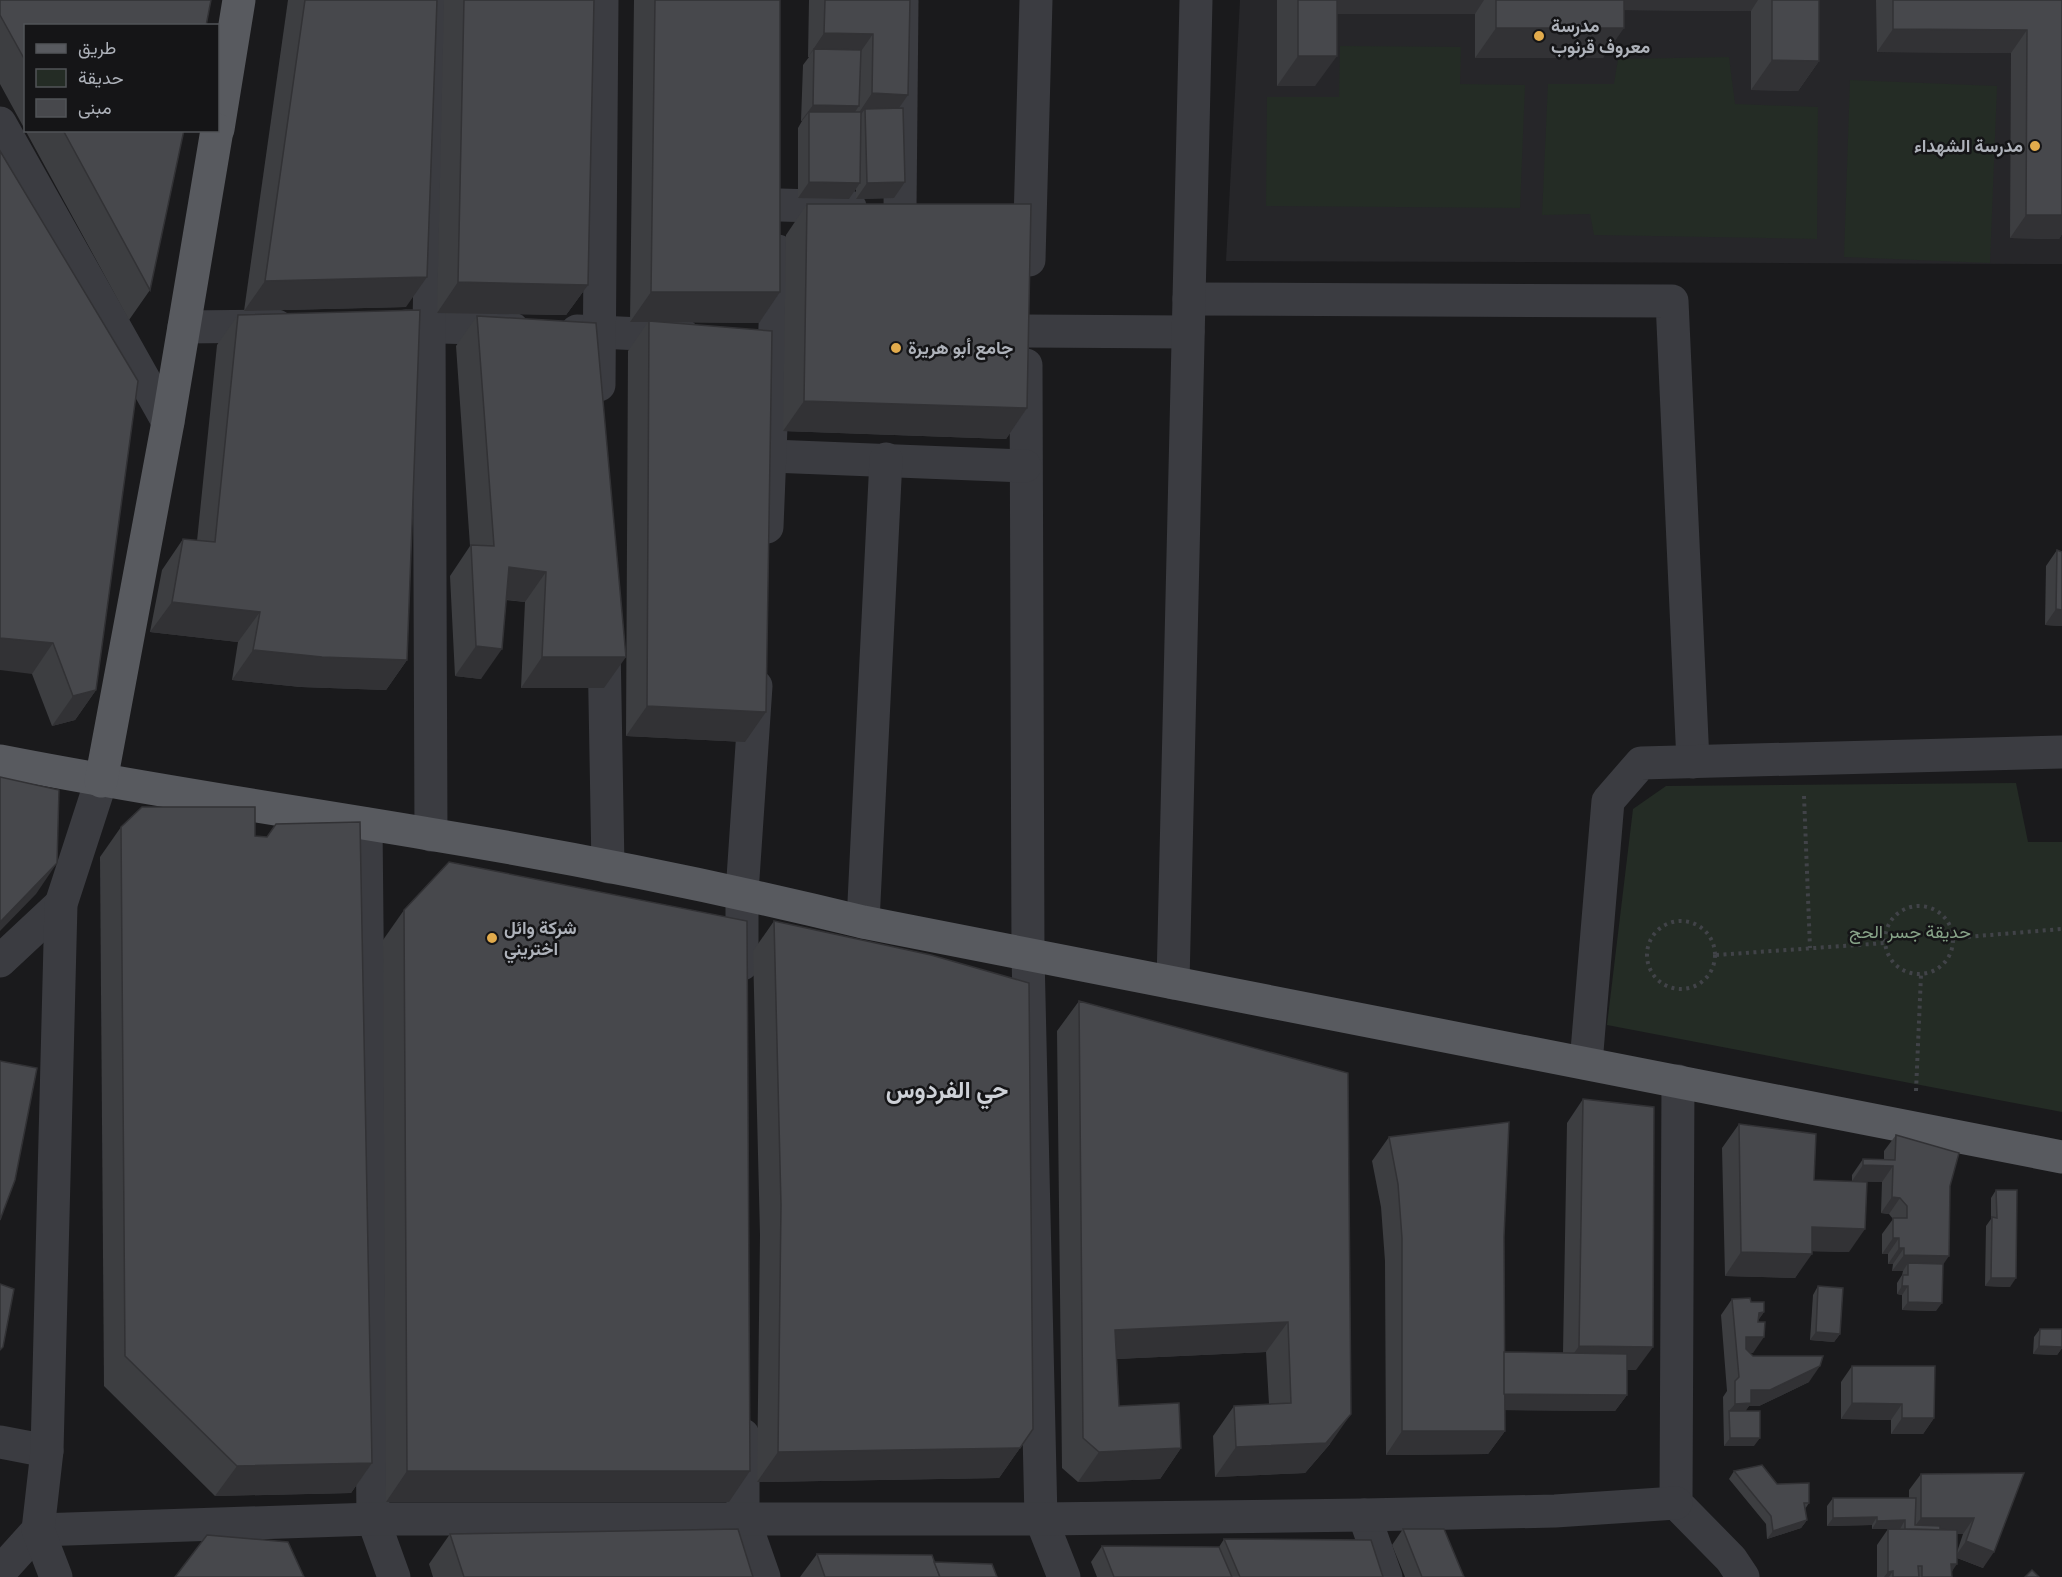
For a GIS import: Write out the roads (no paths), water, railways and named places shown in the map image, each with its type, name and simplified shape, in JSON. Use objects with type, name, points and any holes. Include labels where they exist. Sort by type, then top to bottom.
[{"type":"main road","points":[[219,118],[239,0]]},
{"type":"main road","points":[[101,781],[168,422],[217,132]]},
{"type":"main road","points":[[0,761],[101,781],[431,835],[608,867],[742,893],[863,922],[1028,955],[2061,1156]]},
{"type":"street","points":[[431,835],[429,326],[435,0]]},
{"type":"street","points":[[599,415],[602,0]]},
{"type":"street","points":[[900,208],[902,0]]},
{"type":"street","points":[[1036,0],[1026,331],[1028,955],[1041,1519],[1064,1577]]},
{"type":"street","points":[[1173,983],[1196,0]]},
{"type":"street","points":[[0,123],[168,422]]},
{"type":"street","points":[[764,562],[776,340],[780,171]]},
{"type":"street","points":[[780,205],[936,208]]},
{"type":"street","points":[[995,207],[1031,206]]},
{"type":"street","points":[[1189,299],[1672,301],[1693,762]]},
{"type":"street","points":[[184,327],[312,326]]},
{"type":"street","points":[[371,326],[429,326],[776,340]]},
{"type":"street","points":[[1026,331],[1188,332]]},
{"type":"street","points":[[771,456],[1025,466]]},
{"type":"street","points":[[863,922],[886,459]]},
{"type":"street","points":[[603,616],[608,867]]},
{"type":"street","points":[[742,999],[742,893],[758,657]]},
{"type":"street","points":[[1586,1063],[1608,801],[1641,763],[2062,752]]},
{"type":"street","points":[[56,1577],[38,1530],[46,1451],[61,904],[101,781]]},
{"type":"street","points":[[366,824],[373,1519],[394,1577]]},
{"type":"street","points":[[0,961],[61,904]]},
{"type":"street","points":[[1678,1081],[1676,1503],[1731,1559],[1743,1577]]},
{"type":"street","points":[[743,1399],[743,1517],[764,1577]]},
{"type":"street","points":[[0,1442],[46,1451]]},
{"type":"street","points":[[0,1572],[38,1530],[373,1519],[743,1517],[1041,1519],[1364,1515],[1555,1511],[1676,1503]]},
{"type":"street","points":[[1364,1515],[1386,1577]]},
{"type":"place","name":"مدرسة معروف قرنوب","points":[[1539,36]]},
{"type":"place","name":"مدرسة الشهداء","points":[[2035,146]]},
{"type":"place","name":"جامع أبو هريرة","points":[[896,348]]},
{"type":"place","name":"شركة وائل اختريني","points":[[492,938]]},
{"type":"district","name":"حي الفردوس","points":[[947,1090]]},
{"type":"park label","name":"حديقة جسر الحج","points":[[1910,932]]}]
